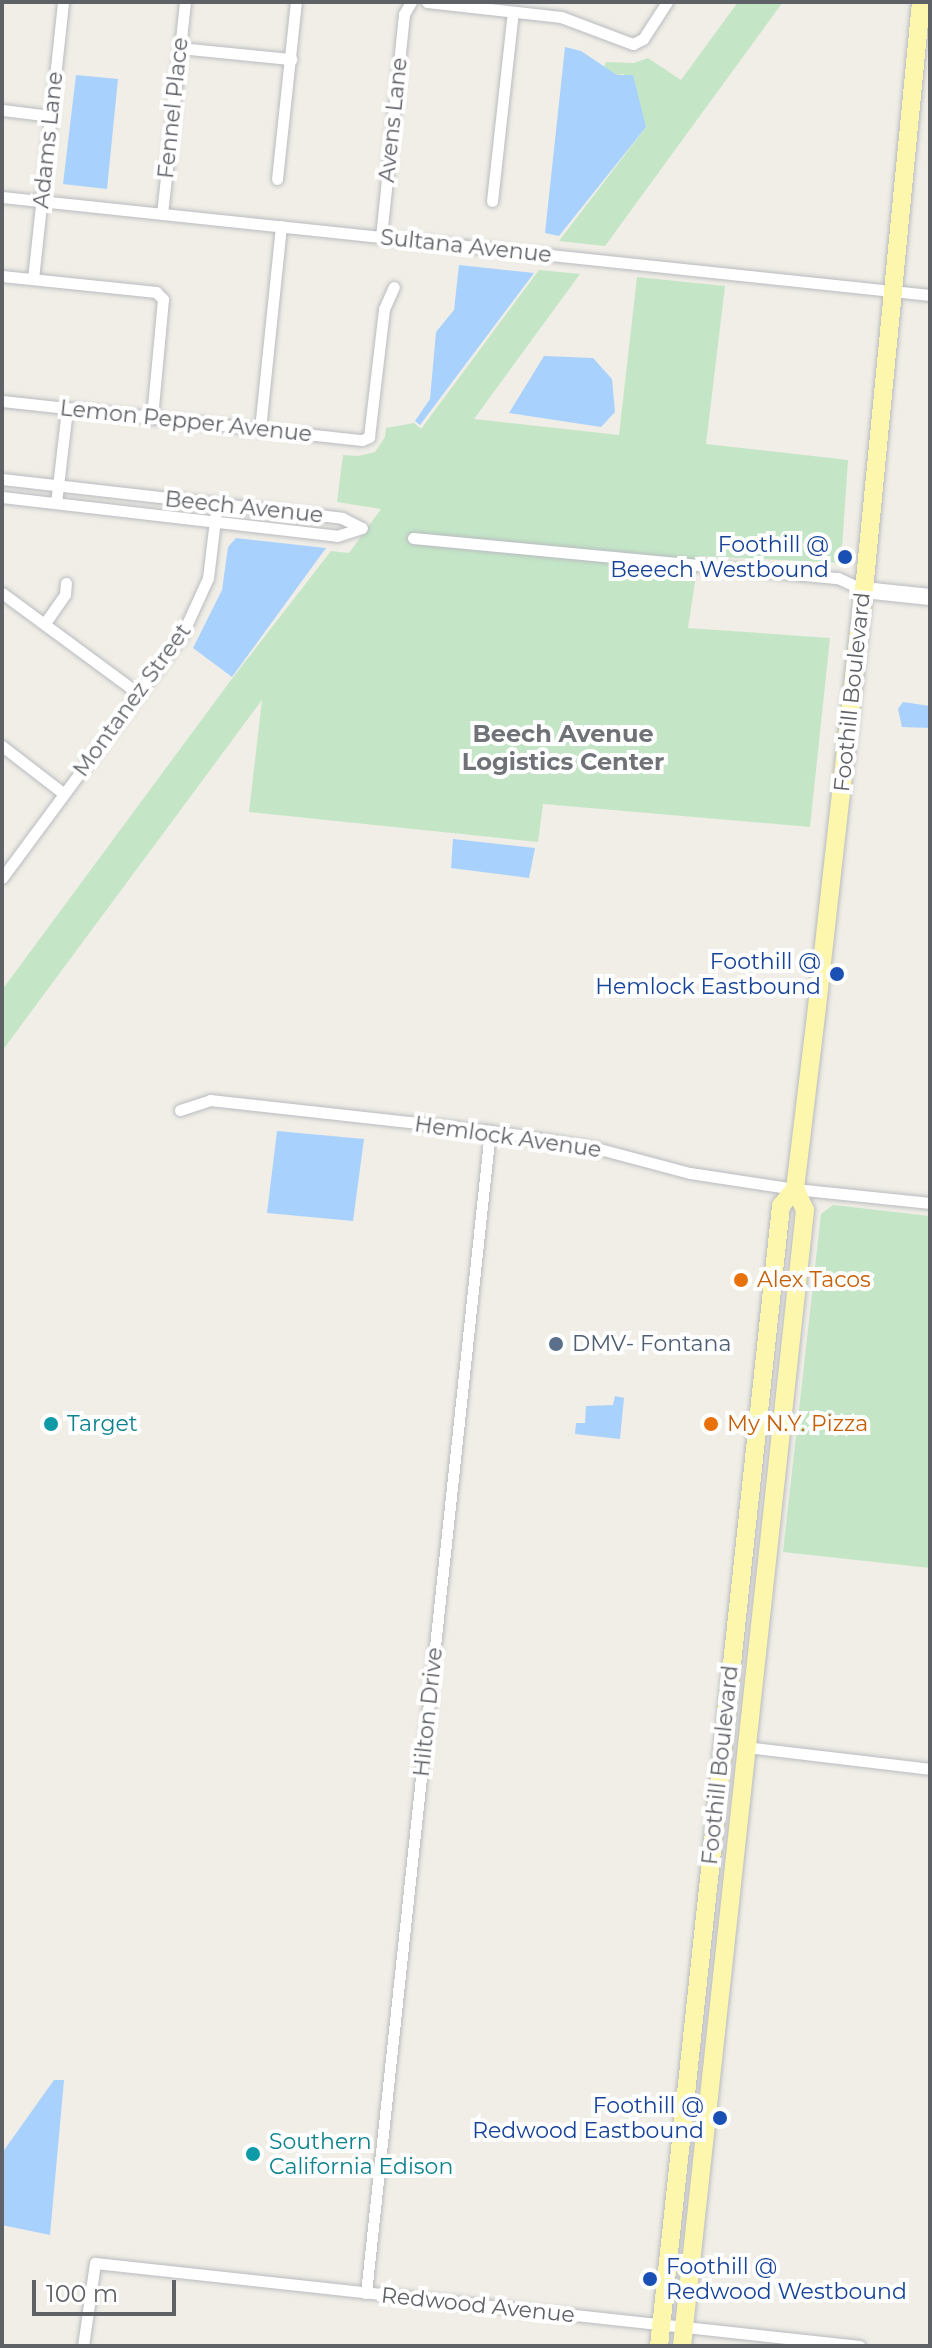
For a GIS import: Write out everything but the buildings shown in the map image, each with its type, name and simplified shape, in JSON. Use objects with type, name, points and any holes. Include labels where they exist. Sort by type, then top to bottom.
[{"type":"main road","name":"Foothill Boulevard","points":[[682,2346],[805,1210],[795,1189],[864,590],[921,2]]},
{"type":"main road","points":[[864,590],[930,597]]},
{"type":"main road","name":"Foothill Boulevard","points":[[659,2346],[781,1206],[795,1189]]},
{"type":"street","name":"Adams Lane","points":[[33,279],[63,2]]},
{"type":"street","name":"Fennel Place","points":[[162,214],[185,2]]},
{"type":"street","points":[[277,179],[296,2]]},
{"type":"street","points":[[427,2],[561,17],[633,44],[643,39],[667,2]]},
{"type":"street","name":"Avens Lane","points":[[381,237],[409,3]]},
{"type":"street","points":[[492,201],[513,12]]},
{"type":"street","points":[[180,48],[291,59]]},
{"type":"street","points":[[2,110],[51,116]]},
{"type":"street","name":"Sultana Avenue","points":[[2,197],[930,295]]},
{"type":"street","points":[[260,429],[281,226]]},
{"type":"street","points":[[2,276],[156,292],[163,299],[152,418]]},
{"type":"street","name":"Lemon Pepper Avenue","points":[[2,401],[362,440],[369,437],[384,309],[394,287]]},
{"type":"street","points":[[56,503],[67,409]]},
{"type":"street","name":"Beech Avenue","points":[[2,479],[342,518],[362,528],[337,536],[2,497]]},
{"type":"street","name":"Montanez Street","points":[[2,878],[182,635],[201,600],[208,578],[217,504]]},
{"type":"street","points":[[413,538],[838,578],[864,590]]},
{"type":"street","points":[[45,623],[65,594],[66,583]]},
{"type":"street","points":[[2,593],[139,694]]},
{"type":"street","points":[[2,746],[64,794]]},
{"type":"street","name":"Hemlock Avenue","points":[[180,1110],[210,1100],[490,1131],[592,1147],[666,1168],[795,1189],[930,1203]]},
{"type":"street","name":"Hilton Drive","points":[[366,2293],[490,1131]]},
{"type":"street","points":[[746,1747],[930,1769]]},
{"type":"street","name":"Redwood Avenue","points":[[83,2346],[95,2263],[860,2346]]},
{"type":"green space","points":[[738,2],[783,2],[605,246],[559,241],[646,127],[624,74],[617,75],[604,67],[606,62],[634,63],[648,58],[681,80]]},
{"type":"green space","points":[[539,270],[580,274],[474,419],[619,435],[637,277],[725,286],[706,444],[848,460],[841,563],[699,556],[688,628],[830,638],[810,827],[543,804],[538,842],[249,812],[262,700],[2,1051],[2,990],[231,680],[331,551],[349,553],[381,509],[337,502],[343,455],[375,452],[385,437],[386,428],[414,423],[421,429]]},
{"type":"green space","points":[[833,1205],[930,1216],[930,1568],[783,1552],[821,1214]]},
{"type":"water","points":[[565,47],[581,51],[617,75],[633,75],[646,127],[559,236],[545,233]]},
{"type":"water","points":[[76,75],[118,79],[107,189],[63,184]]},
{"type":"water","points":[[459,265],[534,273],[420,425],[415,421],[430,399],[436,332],[454,310]]},
{"type":"water","points":[[544,356],[593,358],[612,379],[615,412],[601,427],[509,413]]},
{"type":"water","points":[[236,538],[326,548],[232,677],[193,648],[222,590],[228,547]]},
{"type":"water","points":[[903,702],[930,706],[930,728],[902,727],[898,709]]},
{"type":"water","points":[[453,839],[535,848],[529,878],[451,868]]},
{"type":"water","points":[[277,1131],[364,1139],[353,1221],[267,1213]]},
{"type":"water","points":[[615,1396],[624,1398],[620,1439],[575,1434],[576,1423],[585,1423],[586,1406],[613,1405]]},
{"type":"water","points":[[54,2080],[64,2080],[50,2235],[2,2225],[2,2153]]},
{"type":"place","name":"Foothill @ Beeech Westbound","points":[[845,557]]},
{"type":"place","name":"Foothill @ Hemlock Eastbound","points":[[837,974]]},
{"type":"place","name":"Alex Tacos","points":[[741,1280]]},
{"type":"place","name":"DMV- Fontana","points":[[556,1344]]},
{"type":"place","name":"Target","points":[[51,1424]]},
{"type":"place","name":"My N.Y. Pizza","points":[[711,1424]]},
{"type":"place","name":"Foothill @ Redwood Eastbound","points":[[720,2118]]},
{"type":"place","name":"Southern California Edison","points":[[253,2154]]},
{"type":"place","name":"Foothill @ Redwood Westbound","points":[[650,2279]]},
{"type":"district","name":"Beech Avenue Logistics Center","points":[[563,748]]}]
